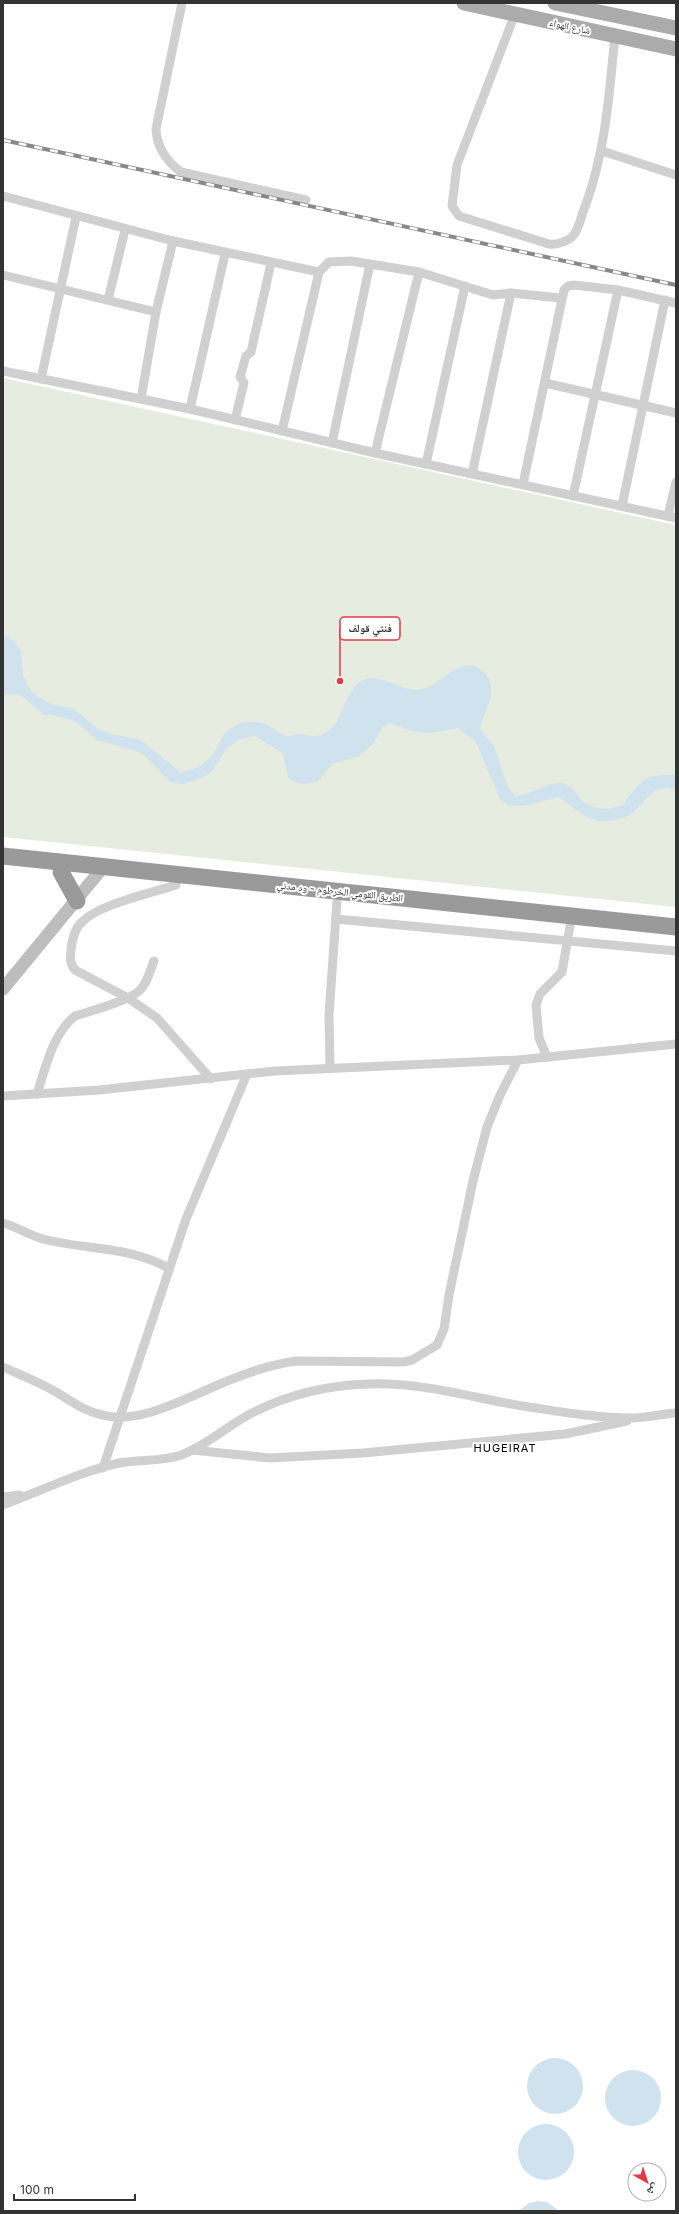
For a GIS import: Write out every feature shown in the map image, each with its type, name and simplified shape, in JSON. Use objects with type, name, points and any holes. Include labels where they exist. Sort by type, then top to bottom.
[{"type":"highway","name":"الطريق القومي الخرطوم - ود مدني","points":[[3,856],[176,884],[337,901],[568,934],[676,937]]},
{"type":"highway","name":"الطريق القومي الخرطوم - ود مدني","points":[[3,867],[61,872],[100,872],[676,927]]},
{"type":"highway","points":[[61,872],[77,900]]},
{"type":"main road","name":"شارع الهواء","points":[[555,3],[674,25]]},
{"type":"main road","name":"شارع الهواء","points":[[471,4],[676,49]]},
{"type":"street","points":[[182,3],[156,129],[159,145],[168,162],[181,172],[306,200]]},
{"type":"street","points":[[515,14],[457,165],[451,200],[454,212],[459,216],[549,244],[554,245],[566,241],[575,234],[596,174],[602,151],[615,36]]},
{"type":"street","points":[[602,151],[676,176]]},
{"type":"street","points":[[3,196],[76,217],[173,242],[225,254],[319,272]]},
{"type":"street","points":[[41,379],[76,217]]},
{"type":"street","points":[[108,300],[125,230]]},
{"type":"street","points":[[141,399],[156,312],[173,242]]},
{"type":"street","points":[[190,410],[225,254]]},
{"type":"street","points":[[282,431],[319,272],[323,266],[337,260],[370,264],[419,272],[493,296],[511,293],[561,298]]},
{"type":"street","points":[[235,420],[244,383],[240,377],[246,356],[251,352],[271,263]]},
{"type":"street","points":[[332,443],[370,264]]},
{"type":"street","points":[[375,453],[419,272]]},
{"type":"street","points":[[3,274],[61,290],[156,312]]},
{"type":"street","points":[[523,484],[561,298],[564,290],[568,286],[574,285],[618,290],[676,303]]},
{"type":"street","points":[[426,464],[465,286]]},
{"type":"street","points":[[573,496],[618,290]]},
{"type":"street","points":[[472,474],[511,293]]},
{"type":"street","points":[[622,506],[642,404],[665,300]]},
{"type":"street","points":[[3,371],[141,399],[375,453],[672,517],[676,482]]},
{"type":"street","points":[[544,383],[594,395],[642,404],[676,413]]},
{"type":"street","points":[[3,989],[100,872]]},
{"type":"street","points":[[176,884],[100,910],[81,922],[75,931],[70,959],[72,967],[79,972],[128,998],[164,1023],[211,1079]]},
{"type":"street","points":[[330,1068],[329,1015],[337,901]]},
{"type":"street","points":[[336,919],[568,934],[676,951]]},
{"type":"street","points":[[547,1057],[537,1030],[536,1005],[540,994],[562,972],[568,934]]},
{"type":"street","points":[[37,1094],[53,1049],[68,1022],[75,1016],[128,998],[138,992],[144,984],[154,961]]},
{"type":"street","points":[[3,1096],[330,1068],[518,1060],[676,1044]]},
{"type":"street","points":[[3,1367],[39,1383],[82,1408],[103,1416],[118,1418],[135,1416],[155,1410],[233,1378],[280,1364],[311,1361],[403,1362],[412,1360],[437,1344],[444,1329],[448,1295],[487,1127],[500,1095],[518,1060]]},
{"type":"street","points":[[103,1468],[168,1268],[186,1219],[247,1074]]},
{"type":"street","points":[[3,1222],[44,1239],[133,1254],[158,1262],[168,1268]]},
{"type":"street","points":[[3,1505],[103,1468],[121,1463],[170,1458],[192,1450],[254,1412],[304,1393],[335,1386],[371,1384],[449,1390],[528,1407],[614,1417],[644,1418]]},
{"type":"street","points":[[192,1450],[270,1458],[363,1453],[565,1434],[676,1411]]},
{"type":"street","points":[[3,1497],[30,1495]]},
{"type":"shaded area","points":[[3,378],[676,525],[676,907],[3,837]]},
{"type":"water","points":[[8,637],[15,642],[21,651],[23,676],[31,691],[48,703],[74,709],[98,729],[111,734],[141,740],[180,772],[197,767],[207,761],[215,752],[226,732],[241,723],[262,723],[272,727],[286,736],[299,734],[317,736],[326,733],[333,727],[338,720],[349,696],[360,682],[373,678],[417,690],[433,684],[456,669],[464,666],[472,666],[480,669],[486,675],[491,689],[490,699],[480,729],[494,746],[507,785],[515,796],[552,784],[562,783],[572,788],[583,801],[592,807],[608,809],[623,805],[639,784],[650,777],[657,775],[676,775],[676,790],[661,788],[650,794],[631,814],[623,818],[608,821],[599,821],[590,818],[558,797],[523,806],[510,806],[500,799],[476,742],[458,728],[431,733],[416,732],[388,723],[382,728],[372,745],[359,756],[332,764],[317,782],[302,783],[295,782],[288,778],[283,753],[255,736],[240,739],[226,749],[214,769],[204,777],[183,784],[170,782],[146,757],[136,751],[97,740],[79,724],[72,720],[52,715],[44,715],[21,695],[3,694],[3,638]]},
{"type":"water","points":[[555,2058],[566,2060],[575,2066],[581,2075],[583,2086],[581,2097],[575,2106],[566,2112],[555,2114],[544,2112],[535,2106],[529,2097],[527,2086],[529,2075],[535,2066],[544,2060]]},
{"type":"water","points":[[633,2070],[644,2072],[653,2078],[659,2087],[661,2098],[659,2109],[653,2118],[644,2124],[633,2126],[622,2124],[613,2118],[607,2109],[605,2098],[607,2087],[613,2078],[622,2072]]},
{"type":"water","points":[[546,2124],[557,2126],[566,2132],[572,2141],[574,2152],[572,2163],[566,2172],[557,2178],[546,2180],[535,2178],[526,2172],[520,2163],[518,2152],[520,2141],[526,2132],[535,2126]]},
{"type":"water","points":[[538,2201],[547,2202],[559,2211],[519,2211],[529,2203]]},
{"type":"railway","points":[[3,140],[676,285]]},
{"type":"place","name":"فنتي قولف","points":[[340,681]]},
{"type":"district","name":"HUGEIRAT","points":[[505,1448]]}]
